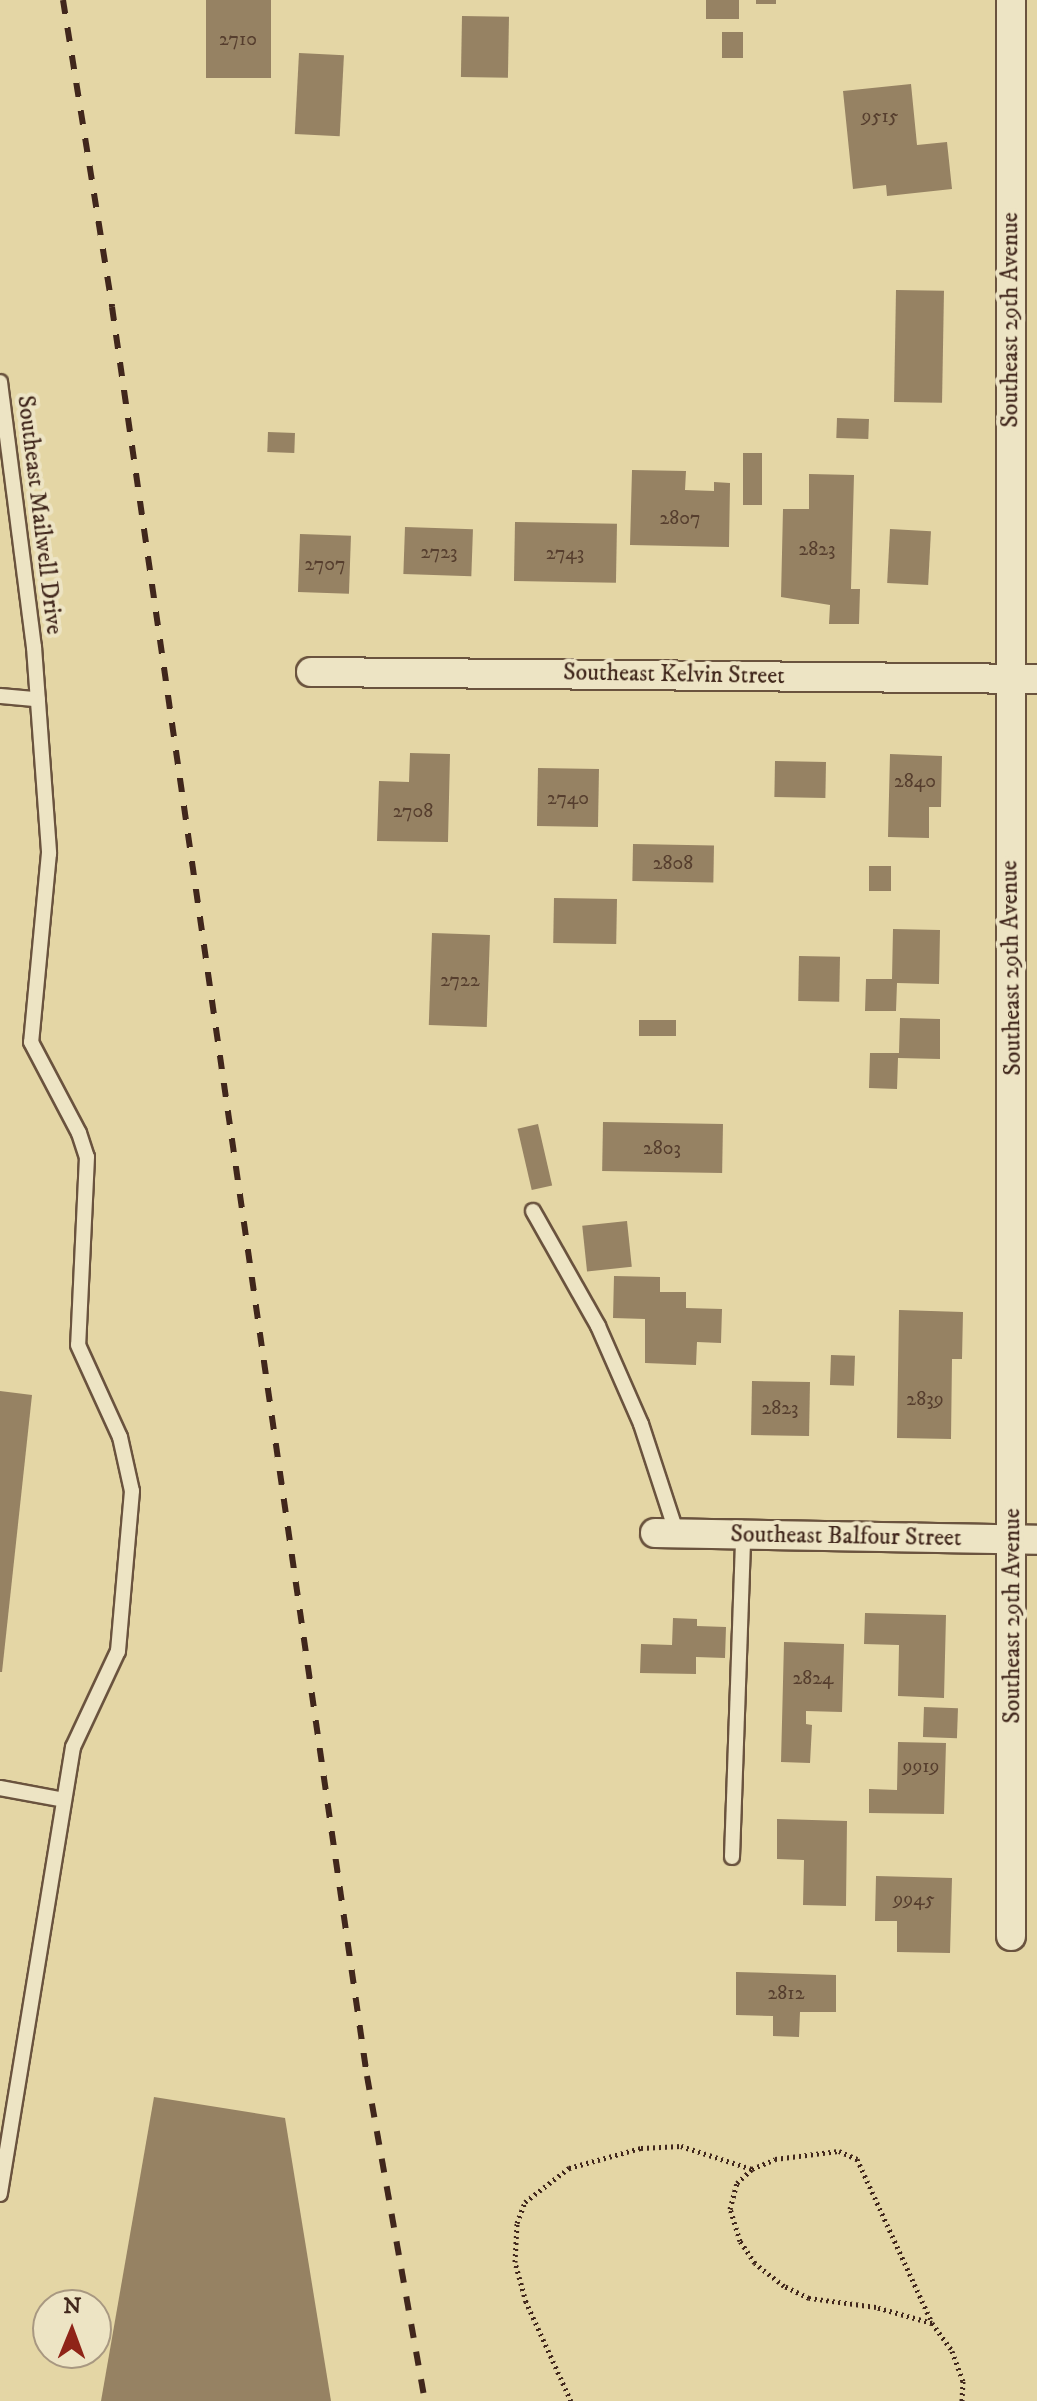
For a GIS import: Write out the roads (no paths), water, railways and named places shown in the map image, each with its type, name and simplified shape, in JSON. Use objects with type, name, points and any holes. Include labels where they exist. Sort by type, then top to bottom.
[{"type":"street","name":"Southeast 29th Avenue","points":[[1011,0],[1023,679],[1026,1540],[1011,1936]]},
{"type":"street","name":"Southeast Kelvin Street","points":[[311,672],[1023,679]]},
{"type":"street","name":"Southeast Balfour Street","points":[[666,1533],[1026,1540]]},
{"type":"lane","name":"Southeast Mailwell Drive","points":[[0,382],[38,699],[49,853],[31,1042],[87,1157],[78,1345],[120,1437],[132,1491],[118,1651],[80,1727],[64,1800],[0,2194]]},
{"type":"lane","points":[[0,696],[38,699]]},
{"type":"lane","points":[[533,1211],[563,1258],[614,1361],[666,1533]]},
{"type":"lane","points":[[732,1857],[743,1535]]},
{"type":"lane","points":[[0,1788],[64,1800]]},
{"type":"railway","points":[[63,0],[112,307],[367,2076],[425,2401]]}]
